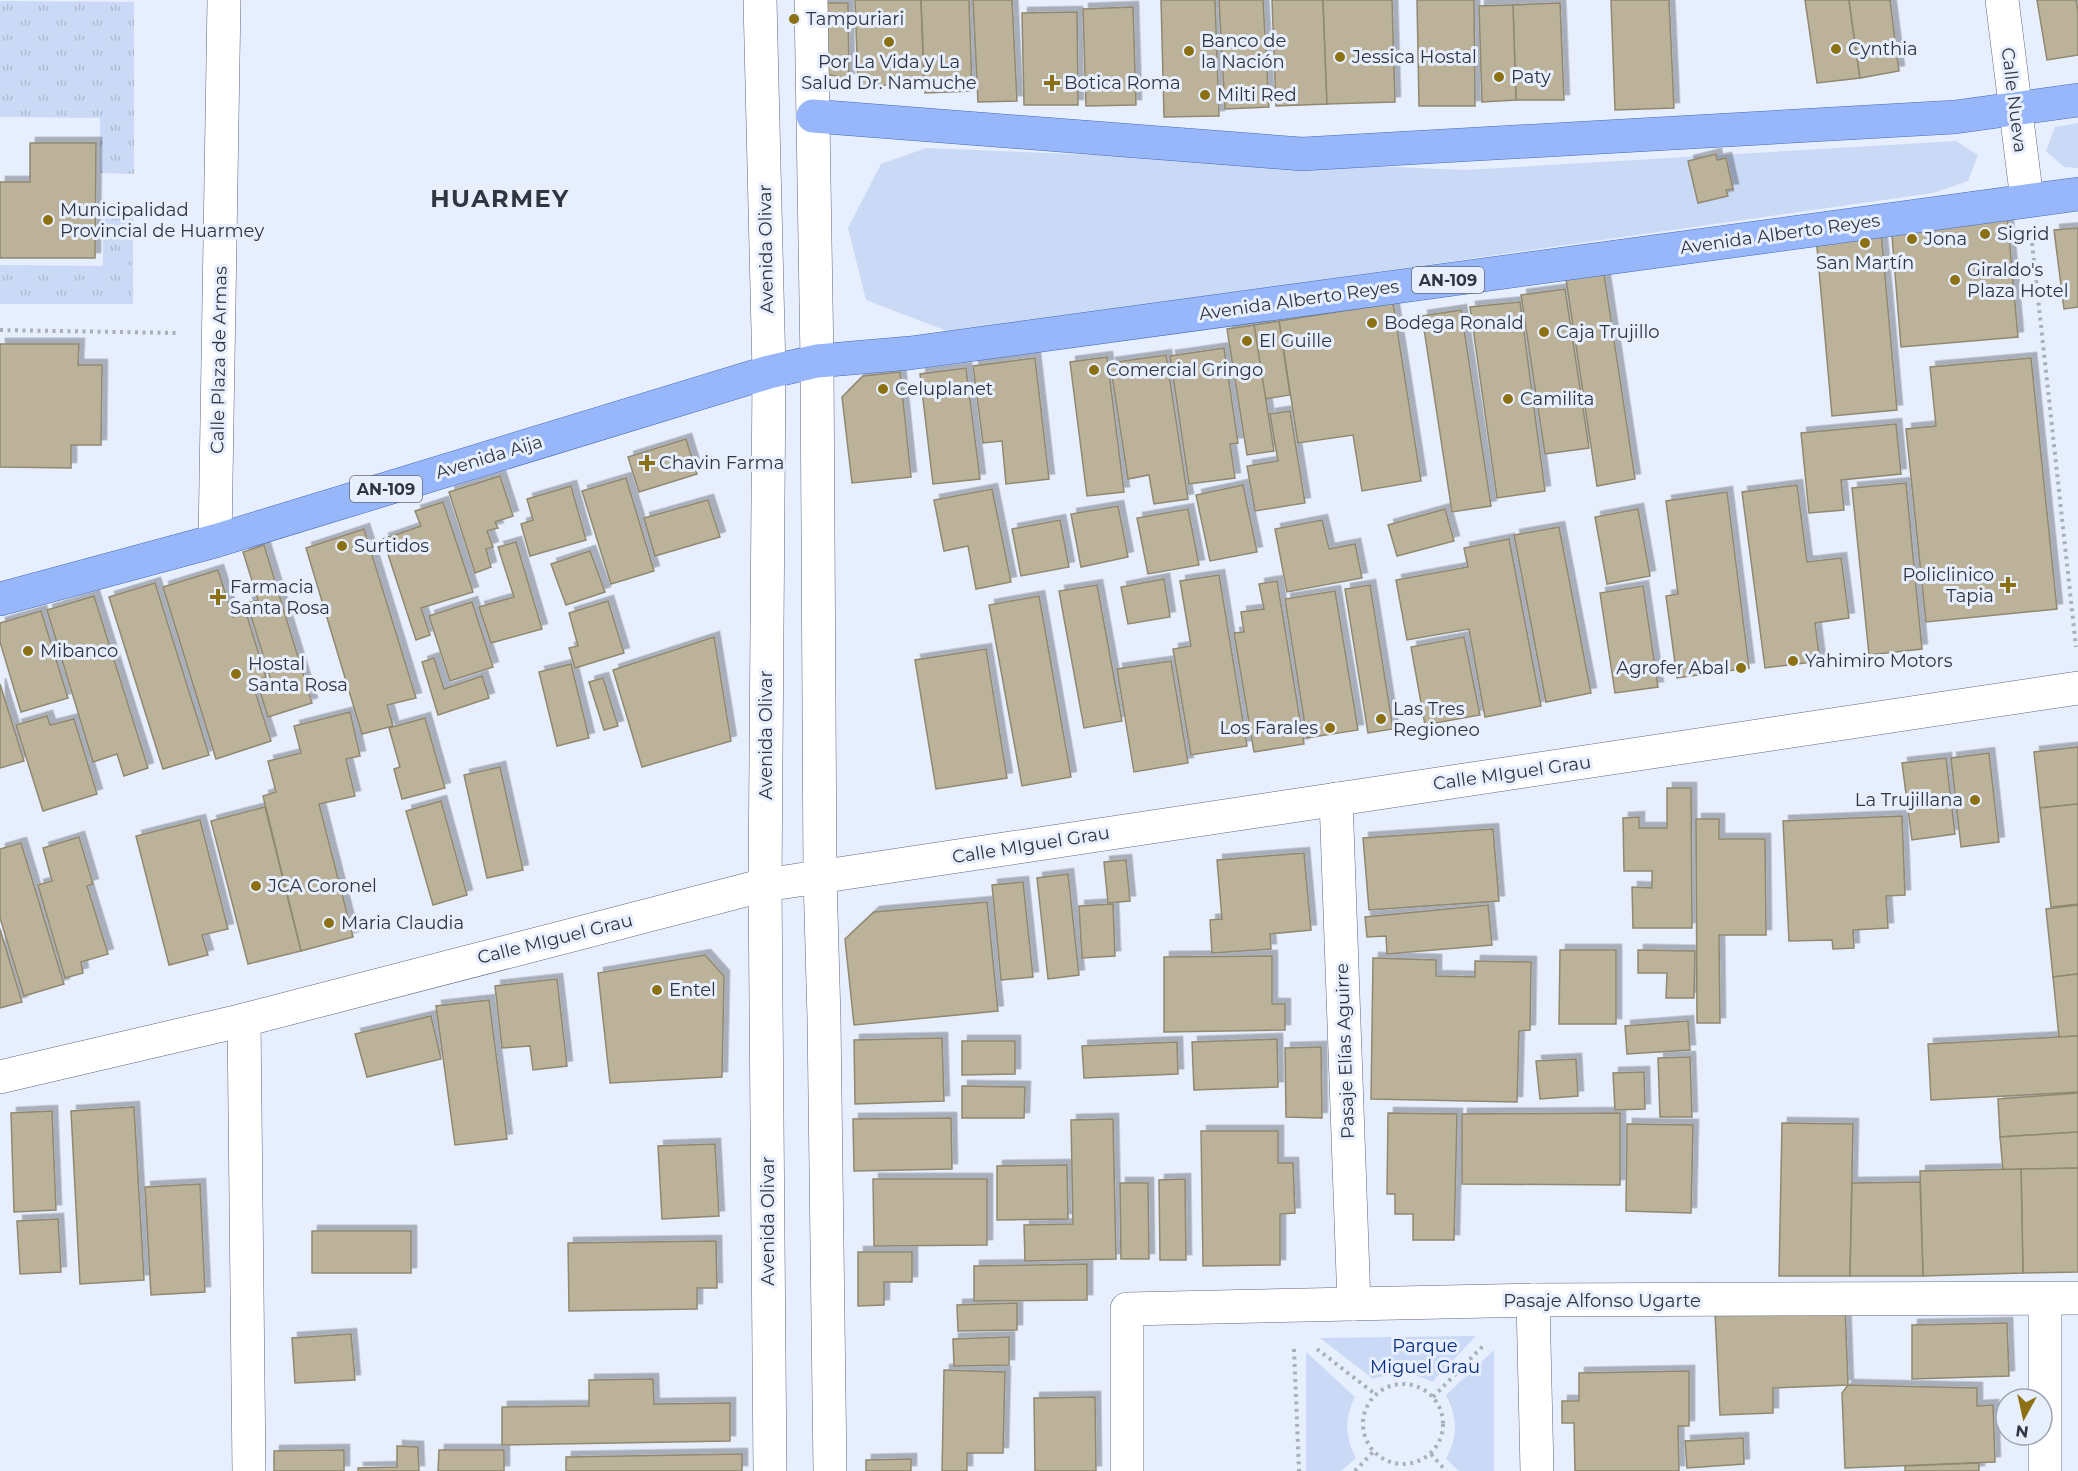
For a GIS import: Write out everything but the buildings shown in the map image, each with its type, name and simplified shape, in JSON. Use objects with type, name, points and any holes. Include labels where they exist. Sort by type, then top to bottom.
[{"type":"main road","points":[[813,116],[1302,154],[1955,117],[2078,100]]},
{"type":"main road","name":"Avenida Alberto Reyes","points":[[769,372],[817,361],[910,353],[2078,194]]},
{"type":"main road","name":"Avenida Aija","points":[[0,599],[215,541],[769,372]]},
{"type":"street","name":"Calle Plaza de Armas","points":[[215,541],[224,0]]},
{"type":"street","name":"Avenida Olivar","points":[[760,0],[769,372],[765,885],[770,1471]]},
{"type":"street","points":[[811,0],[817,361],[820,876],[830,1471]]},
{"type":"street","name":"Calle Nueva","points":[[2002,0],[2027,200]]},
{"type":"street","name":"Calle MIguel Grau","points":[[0,1077],[244,1020],[765,885],[2078,688]]},
{"type":"street","name":"Pasaje Elías Aguirre","points":[[1336,799],[1354,1304]]},
{"type":"street","points":[[244,1020],[249,1471]]},
{"type":"street","name":"Pasaje Alfonso Ugarte","points":[[1127,1471],[1127,1309],[1533,1300],[2078,1298]]},
{"type":"street","points":[[2044,1299],[2045,1471]]},
{"type":"street","points":[[1533,1300],[1537,1471]]},
{"type":"path","points":[[2027,200],[2077,651]]},
{"type":"path","points":[[0,330],[220,334]]},
{"type":"path","points":[[1293,1342],[1299,1471]]},
{"type":"path","points":[[1433,1397],[1486,1343]]},
{"type":"path","points":[[1311,1344],[1375,1395]]},
{"type":"path","points":[[1405,1384],[1420,1387],[1433,1397],[1442,1411],[1444,1426],[1440,1441],[1431,1454],[1417,1463],[1401,1465],[1386,1461],[1373,1452],[1364,1438],[1362,1423],[1366,1407],[1375,1395],[1389,1386],[1405,1384]]},
{"type":"path","points":[[1355,1471],[1373,1452]]},
{"type":"path","points":[[1431,1454],[1446,1471]]},
{"type":"green space","points":[[0,1],[134,2],[134,174],[100,173],[100,118],[0,117]]},
{"type":"green space","points":[[2078,123],[2078,168],[2064,167],[2046,151],[2055,127]]},
{"type":"green space","points":[[1956,141],[1978,155],[1968,181],[1933,193],[1018,323],[947,331],[866,300],[848,228],[881,164],[926,148],[1466,170]]},
{"type":"green space","points":[[103,205],[133,205],[133,304],[0,304],[0,265],[103,266]]},
{"type":"green space","name":"Parque Miguel Grau","points":[[1476,1336],[1432,1382],[1410,1374],[1388,1375],[1373,1379],[1320,1338]]},
{"type":"green space","name":"Parque Miguel Grau","points":[[1494,1350],[1494,1471],[1459,1471],[1446,1459],[1453,1443],[1455,1427],[1453,1412],[1446,1395]]},
{"type":"green space","name":"Parque Miguel Grau","points":[[1306,1352],[1355,1397],[1349,1412],[1347,1427],[1356,1458],[1341,1471],[1306,1471]]},
{"type":"place","name":"Tampuriari","points":[[794,19]]},
{"type":"place","name":"Por La Vida y La Salud Dr. Namuche","points":[[889,42]]},
{"type":"place","name":"Cynthia","points":[[1836,49]]},
{"type":"place","name":"Banco de la Nación","points":[[1189,51]]},
{"type":"place","name":"Jessica Hostal","points":[[1340,57]]},
{"type":"place","name":"Paty","points":[[1499,77]]},
{"type":"place","name":"Botica Roma","points":[[1052,83]]},
{"type":"place","name":"Milti Red","points":[[1205,95]]},
{"type":"place","name":"Municipalidad Provincial de Huarmey","points":[[48,220]]},
{"type":"place","name":"Sigrid","points":[[1985,234]]},
{"type":"place","name":"Jona","points":[[1912,239]]},
{"type":"place","name":"San Martín","points":[[1865,243]]},
{"type":"place","name":"Giraldo's Plaza Hotel","points":[[1955,280]]},
{"type":"place","name":"Bodega Ronald","points":[[1372,323]]},
{"type":"place","name":"Caja Trujillo","points":[[1544,332]]},
{"type":"place","name":"El Guille","points":[[1247,341]]},
{"type":"place","name":"Comercial Gringo","points":[[1094,370]]},
{"type":"place","name":"Celuplanet","points":[[883,389]]},
{"type":"place","name":"Camilita","points":[[1508,399]]},
{"type":"place","name":"Chavin Farma","points":[[647,463]]},
{"type":"place","name":"Surtidos","points":[[342,546]]},
{"type":"place","name":"Policlinico Tapia","points":[[2008,585]]},
{"type":"place","name":"Farmacia Santa Rosa","points":[[218,597]]},
{"type":"place","name":"Mibanco","points":[[28,651]]},
{"type":"place","name":"Yahimiro Motors","points":[[1793,661]]},
{"type":"place","name":"Agrofer Abal","points":[[1741,668]]},
{"type":"place","name":"Hostal Santa Rosa","points":[[236,674]]},
{"type":"place","name":"Las Tres Regioneo","points":[[1381,719]]},
{"type":"place","name":"Los Farales","points":[[1330,728]]},
{"type":"place","name":"La Trujillana","points":[[1975,800]]},
{"type":"place","name":"JCA Coronel","points":[[256,886]]},
{"type":"place","name":"Maria Claudia","points":[[329,923]]},
{"type":"place","name":"Entel","points":[[657,990]]},
{"type":"district","name":"HUARMEY","points":[[500,198]]}]
